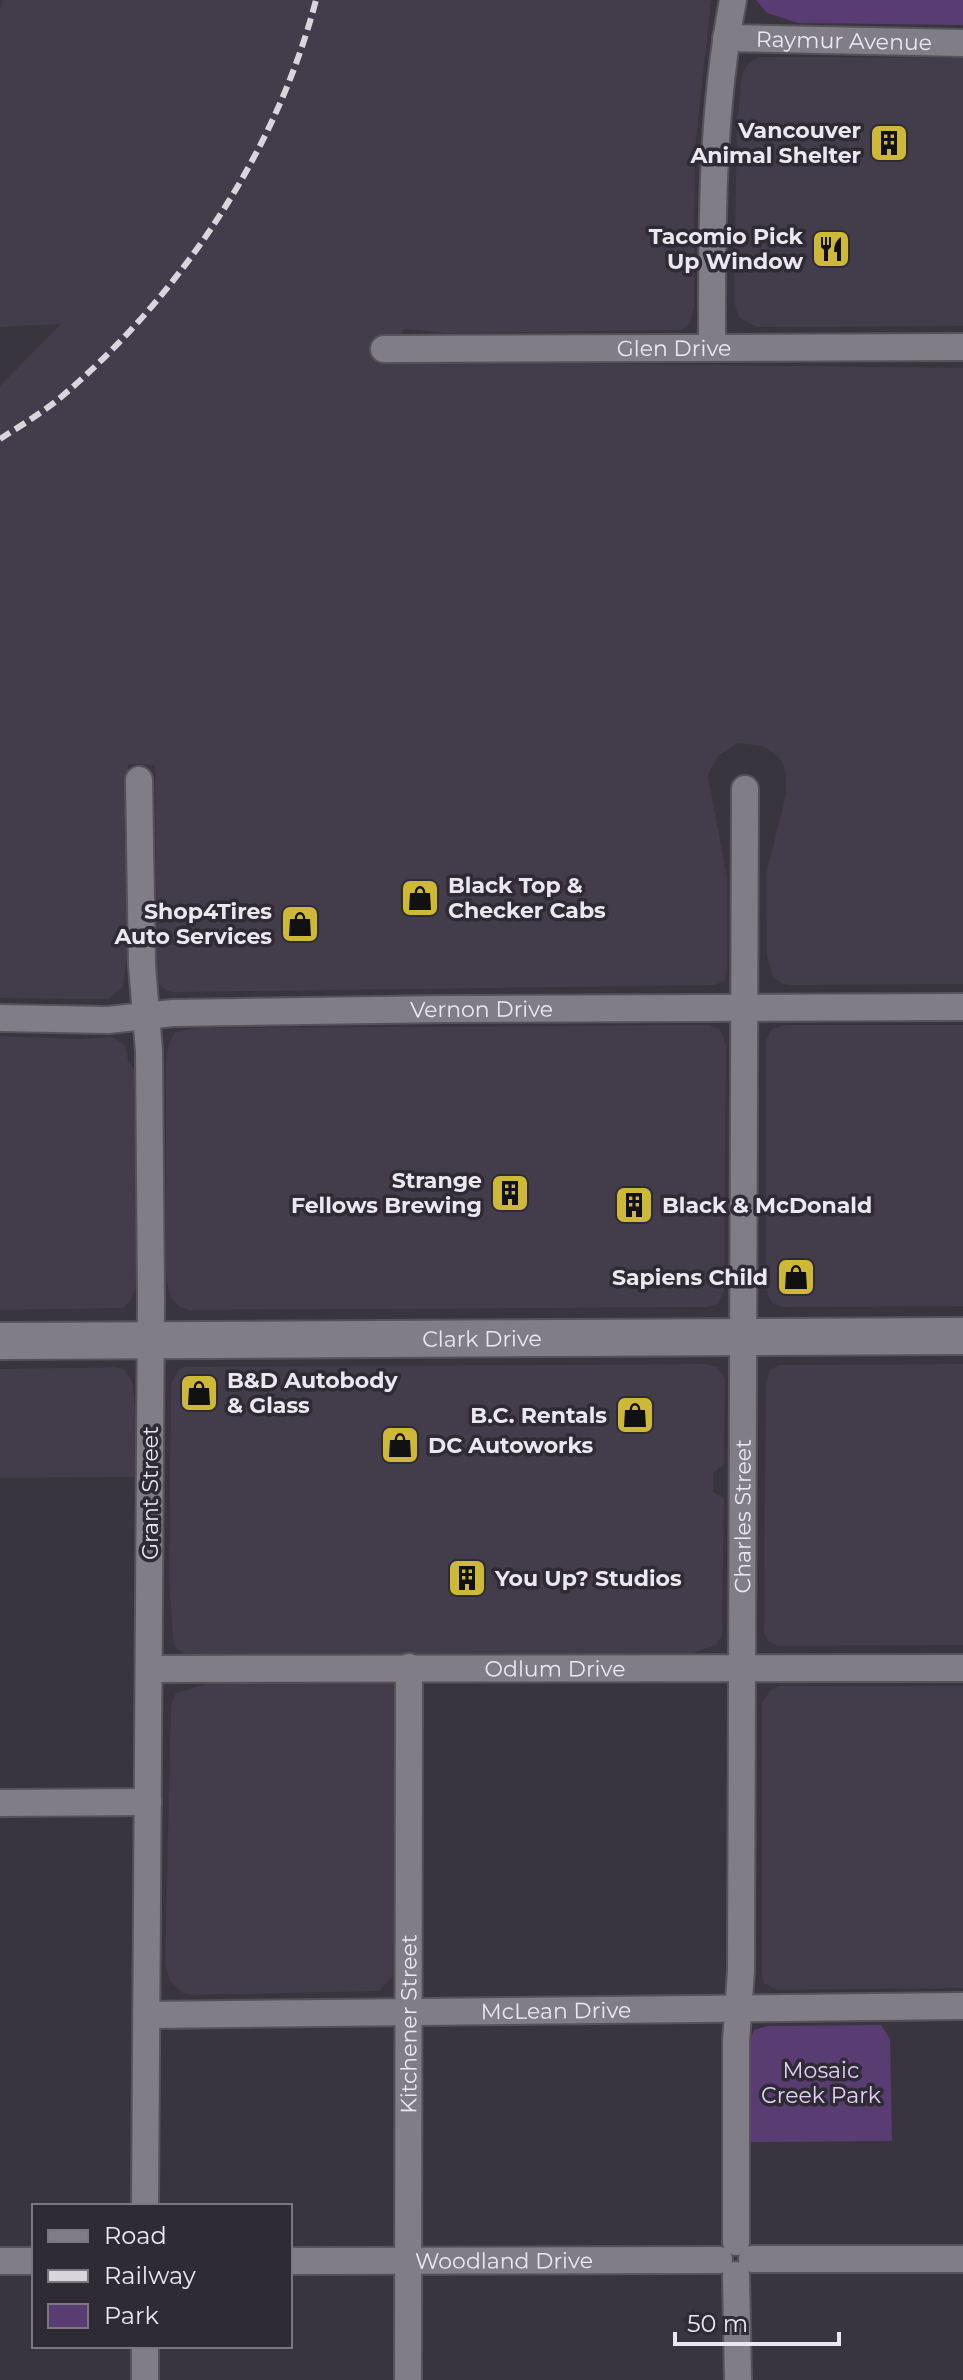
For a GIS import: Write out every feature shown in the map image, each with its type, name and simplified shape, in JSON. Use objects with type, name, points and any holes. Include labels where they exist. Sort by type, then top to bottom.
[{"type":"main road","name":"Clark Drive","points":[[0,1341],[963,1336]]},
{"type":"street","points":[[712,346],[712,196],[716,118],[733,0]]},
{"type":"street","name":"Raymur Avenue","points":[[726,38],[963,43]]},
{"type":"street","name":"Glen Drive","points":[[384,349],[963,347]]},
{"type":"street","name":"Grant Street","points":[[139,780],[142,966],[149,1051],[151,1340],[145,2204]]},
{"type":"street","name":"Charles Street","points":[[738,2380],[736,2041],[741,1985],[745,789]]},
{"type":"street","name":"Vernon Drive","points":[[0,1018],[108,1020],[146,1016],[457,1009],[963,1007]]},
{"type":"street","name":"Kitchener Street","points":[[408,2380],[409,1667]]},
{"type":"street","name":"Odlum Drive","points":[[149,1669],[963,1668]]},
{"type":"street","points":[[0,1803],[148,1802]]},
{"type":"street","name":"McLean Drive","points":[[148,2015],[963,2006]]},
{"type":"street","name":"Woodland Drive","points":[[292,2261],[963,2259]]},
{"type":"street","points":[[0,2261],[32,2261]]},
{"type":"street","points":[[145,2348],[145,2380]]},
{"type":"shaded area","points":[[2,0],[711,0],[695,149],[694,308],[690,323],[681,330],[448,333],[403,329],[395,361],[963,368],[963,984],[791,985],[773,977],[767,956],[766,875],[786,795],[786,774],[782,762],[774,753],[762,746],[738,743],[719,755],[708,777],[727,877],[727,971],[725,980],[716,985],[166,990],[160,986],[157,977],[155,765],[128,764],[128,949],[123,986],[109,999],[0,998],[0,386],[61,324],[0,327]]},
{"type":"shaded area","points":[[760,57],[963,58],[963,326],[756,327],[739,317],[734,302],[737,124],[742,73],[749,63]]},
{"type":"shaded area","points":[[709,1025],[720,1030],[726,1044],[724,1292],[717,1304],[707,1307],[189,1310],[180,1307],[170,1296],[166,1277],[166,1059],[174,1033],[196,1028]]},
{"type":"shaded area","points":[[786,1025],[963,1025],[963,1306],[784,1307],[774,1304],[769,1298],[766,1286],[766,1040],[772,1029]]},
{"type":"shaded area","points":[[0,1036],[113,1037],[125,1045],[128,1060],[137,1074],[137,1284],[131,1300],[123,1308],[0,1310]]},
{"type":"shaded area","points":[[705,1364],[717,1367],[725,1379],[724,1465],[713,1473],[713,1492],[724,1498],[722,1636],[716,1645],[683,1656],[194,1656],[183,1654],[174,1646],[169,1582],[171,1385],[179,1369]]},
{"type":"shaded area","points":[[963,1364],[963,1645],[778,1646],[768,1641],[764,1632],[766,1383],[770,1370],[779,1365]]},
{"type":"shaded area","points":[[117,1367],[125,1371],[132,1382],[137,1424],[135,1477],[0,1478],[0,1369]]},
{"type":"shaded area","points":[[391,1679],[398,1684],[396,1973],[379,1991],[183,1993],[170,1981],[165,1964],[171,1705],[176,1693],[213,1682]]},
{"type":"shaded area","points":[[779,1686],[963,1686],[963,1988],[776,1990],[764,1983],[762,1703],[771,1689]]},
{"type":"green space","points":[[756,0],[963,0],[963,25],[798,23],[767,13]]},
{"type":"green space","name":"Mosaic Creek Park","points":[[881,2025],[890,2039],[892,2141],[750,2142],[750,2041],[754,2030],[768,2026]]},
{"type":"railway","points":[[0,439],[53,404],[104,358],[183,268],[218,218],[276,112],[316,0]]},
{"type":"place","name":"Vancouver Animal Shelter","points":[[889,143]]},
{"type":"place","name":"Tacomio Pick Up Window","points":[[831,249]]},
{"type":"place","name":"Black Top & Checker Cabs","points":[[420,898]]},
{"type":"place","name":"Shop4Tires Auto Services","points":[[300,924]]},
{"type":"place","name":"Strange Fellows Brewing","points":[[510,1193]]},
{"type":"place","name":"Black & McDonald","points":[[634,1205]]},
{"type":"place","name":"Sapiens Child","points":[[796,1277]]},
{"type":"place","name":"B&D Autobody & Glass","points":[[199,1393]]},
{"type":"place","name":"B.C. Rentals","points":[[635,1415]]},
{"type":"place","name":"DC Autoworks","points":[[400,1445]]},
{"type":"place","name":"You Up? Studios","points":[[467,1578]]}]
